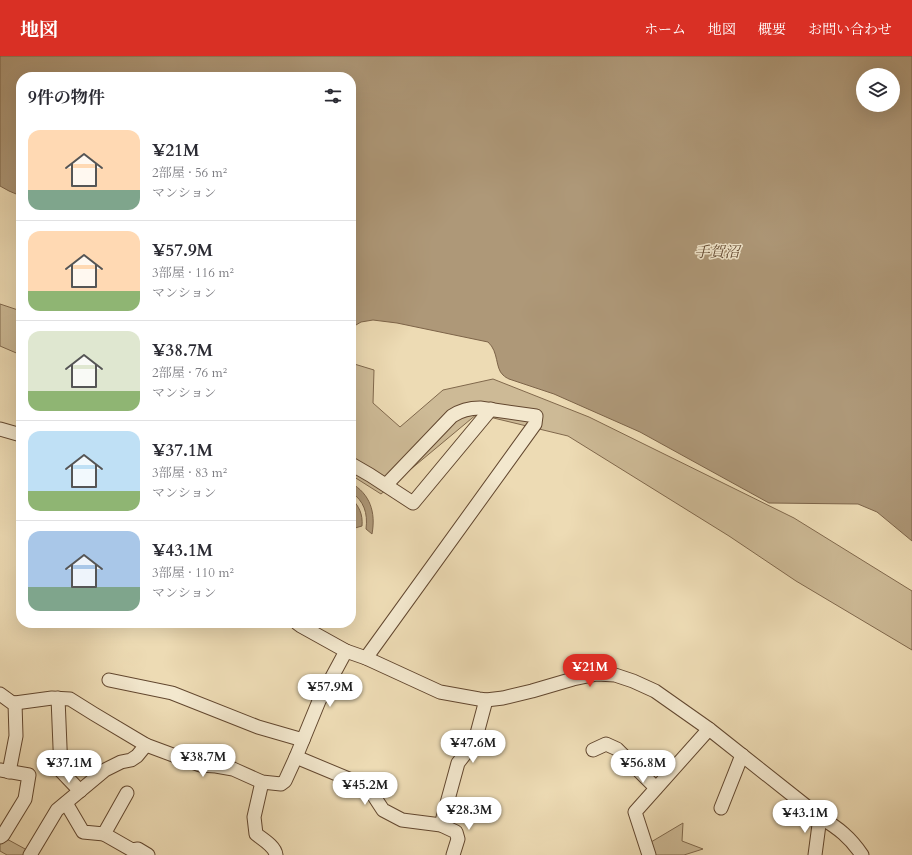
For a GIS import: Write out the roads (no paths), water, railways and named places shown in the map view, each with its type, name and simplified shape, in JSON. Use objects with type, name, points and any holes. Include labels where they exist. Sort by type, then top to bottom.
[{"type":"street","points":[[366,658],[535,424],[536,416],[480,408],[460,411],[452,416],[386,485]]},
{"type":"street","points":[[356,467],[413,503],[491,409]]},
{"type":"street","points":[[0,429],[16,434]]},
{"type":"street","points":[[306,628],[346,651],[366,658],[440,692],[465,697],[486,700],[532,691],[573,679],[597,674],[616,675],[633,681],[656,691],[709,729],[820,817],[839,830],[855,844],[862,855]]},
{"type":"street","points":[[0,694],[11,702],[15,703],[58,698],[70,699],[146,745],[200,765],[232,769],[262,782],[280,784],[285,781],[320,701],[346,651]]},
{"type":"street","points":[[108,680],[172,693],[258,727],[303,740]]},
{"type":"street","points":[[58,698],[62,771],[80,791]]},
{"type":"street","points":[[441,825],[458,763],[475,741],[486,700]]},
{"type":"street","points":[[0,837],[3,835],[25,799],[29,775],[5,771],[16,736],[15,703]]},
{"type":"street","points":[[649,855],[635,812],[709,729]]},
{"type":"street","points":[[593,750],[606,744],[617,749],[656,788]]},
{"type":"street","points":[[30,855],[57,810],[104,770],[138,756],[146,745]]},
{"type":"street","points":[[721,808],[742,755]]},
{"type":"street","points":[[296,757],[368,786],[383,810],[402,820],[441,825],[456,832],[458,839],[453,855]]},
{"type":"street","points":[[262,782],[254,817],[256,834],[273,847],[276,855]]},
{"type":"street","points":[[104,834],[127,793]]},
{"type":"street","points":[[66,803],[83,832],[104,834],[132,850],[138,849],[148,855]]},
{"type":"street","points":[[816,855],[820,817]]},
{"type":"water","name":"手賀沼","points":[[0,56],[912,56],[912,541],[877,512],[858,504],[769,503],[640,432],[554,394],[507,378],[501,372],[494,350],[488,342],[397,323],[373,320],[361,322],[356,325],[356,72],[16,72],[16,194],[0,186]]},
{"type":"water","points":[[356,486],[367,498],[370,504],[373,518],[372,534],[366,529],[366,513],[359,499],[356,497]]},
{"type":"water","points":[[356,504],[360,510],[362,526],[356,528]]}]
